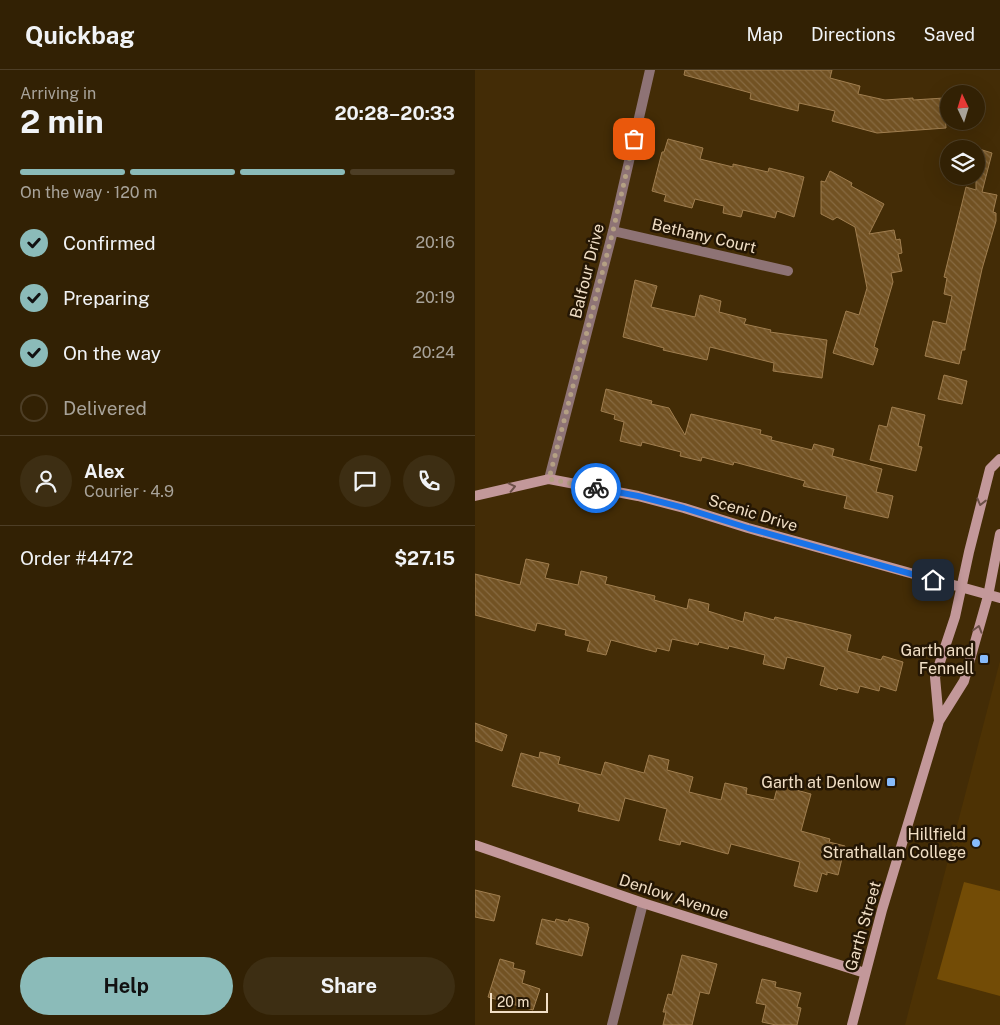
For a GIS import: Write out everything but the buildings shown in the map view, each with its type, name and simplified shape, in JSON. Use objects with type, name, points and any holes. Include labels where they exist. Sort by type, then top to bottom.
[{"type":"street","name":"Balfour Drive","points":[[549,479],[613,231],[650,70]]},
{"type":"street","name":"Bethany Court","points":[[613,231],[788,271]]},
{"type":"street","name":"Garth Street","points":[[939,721],[935,677],[955,617],[990,469],[1000,459]]},
{"type":"street","name":"Scenic Drive","points":[[475,496],[549,479],[638,496],[1000,598]]},
{"type":"street","name":"Garth Street","points":[[851,1025],[885,900],[939,721],[964,681],[988,596],[1000,534]]},
{"type":"street","name":"Denlow Avenue","points":[[475,845],[643,903],[865,973]]},
{"type":"street","points":[[612,1025],[643,903]]},
{"type":"shaded area","name":"Hillfield Strathallan College","points":[[1000,661],[1000,1025],[905,1025]]},
{"type":"shaded area","points":[[964,882],[1000,891],[1000,996],[937,979]]},
{"type":"way so far","points":[[596,488],[549,479],[613,231],[634,139]]},
{"type":"place","name":"Garth and Fennell","points":[[984,659]]},
{"type":"place","name":"Garth at Denlow","points":[[891,782]]},
{"type":"place","name":"Hillfield Strathallan College","points":[[976,843]]},
{"type":"route","points":[[596,488],[638,496],[684,508],[933,580]]}]
